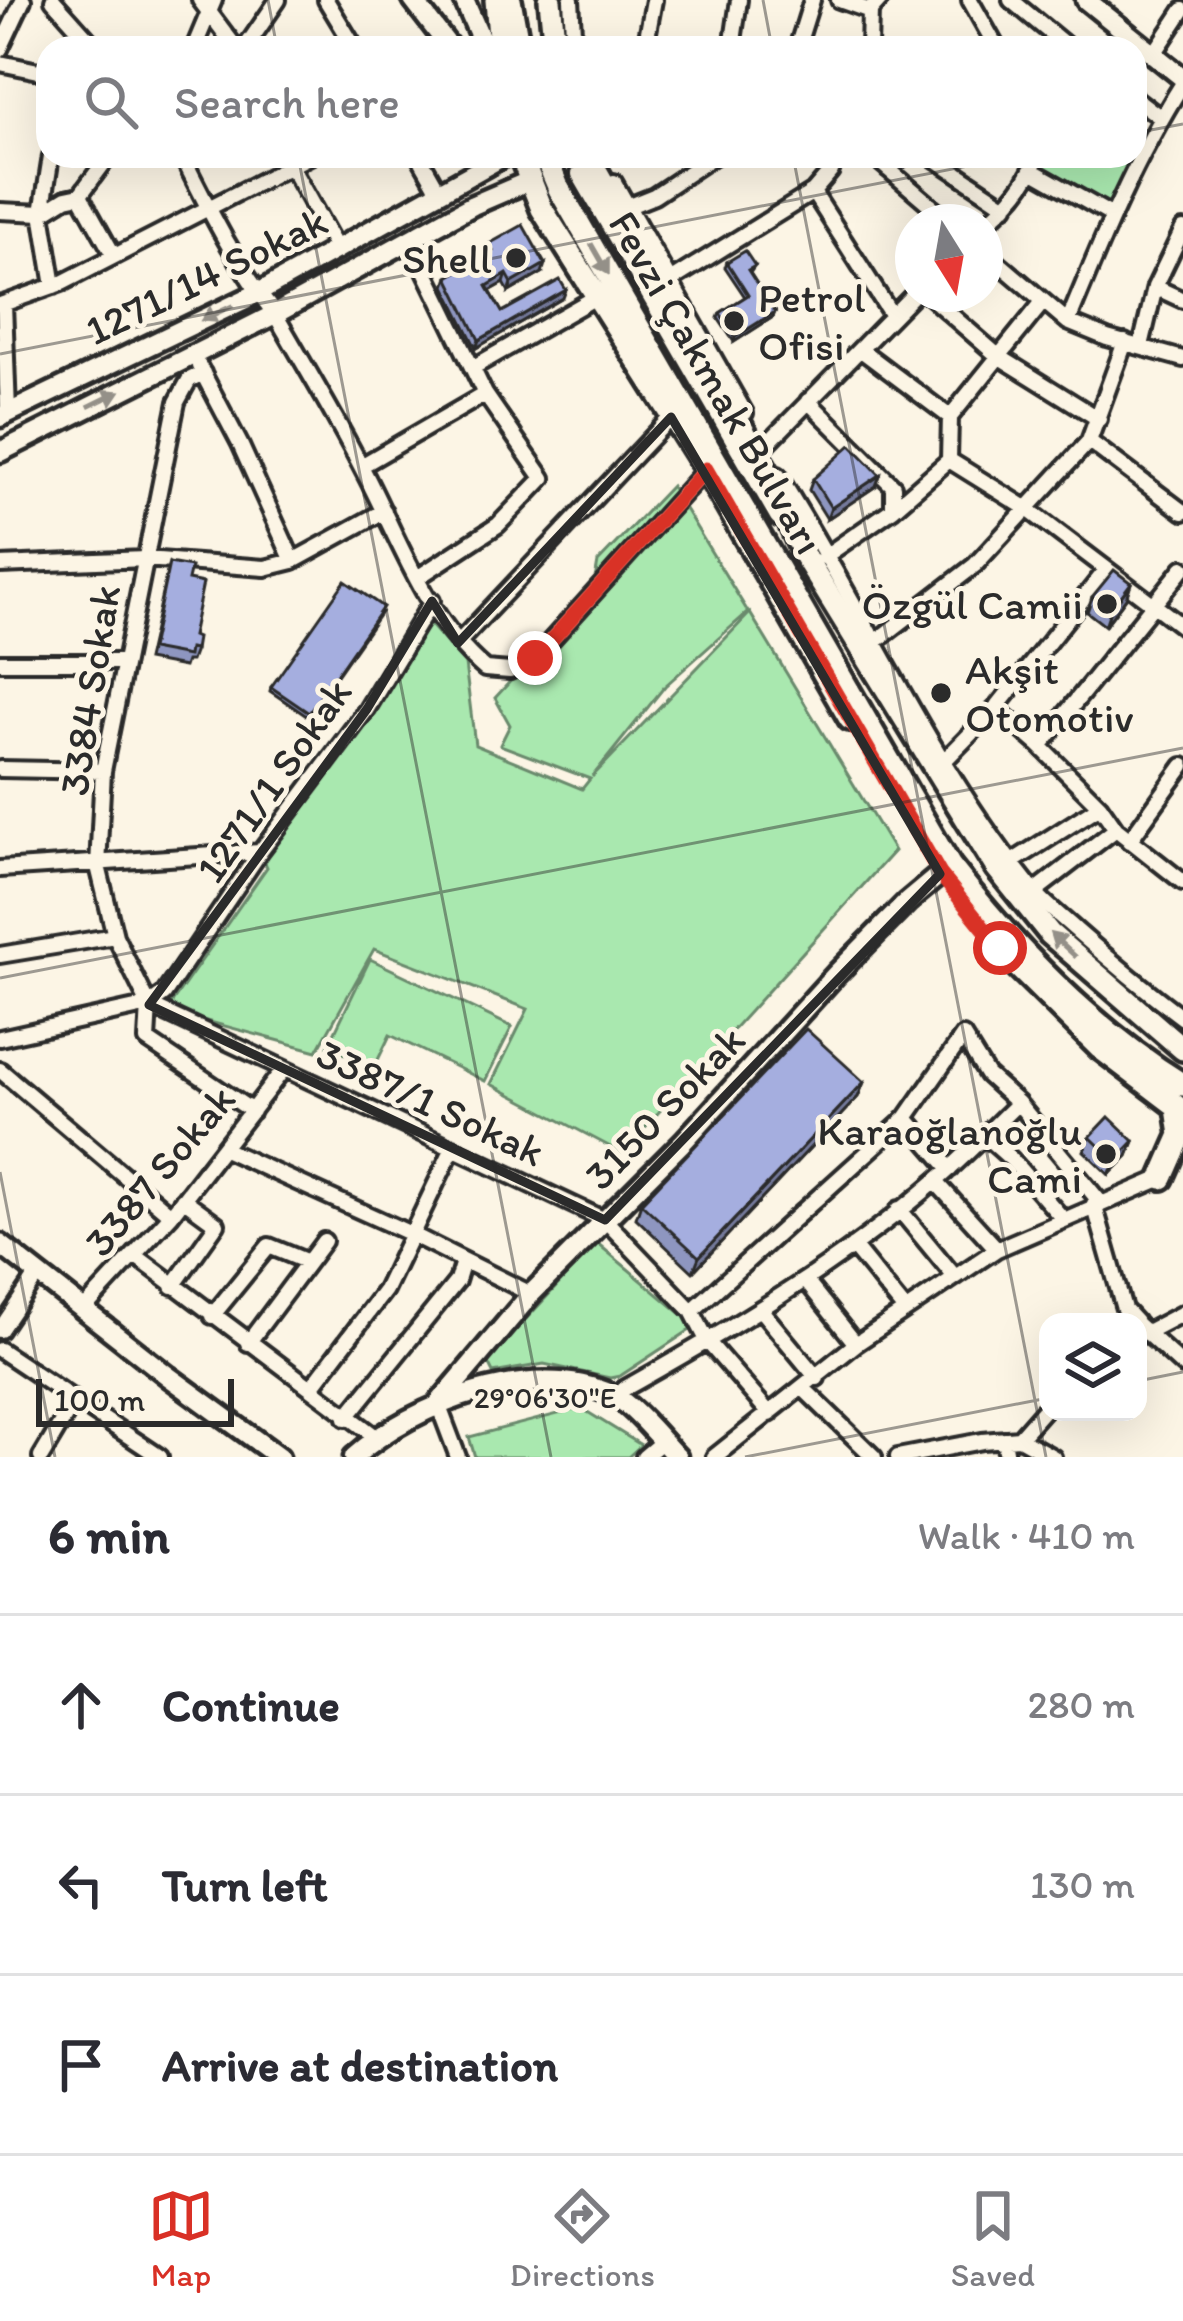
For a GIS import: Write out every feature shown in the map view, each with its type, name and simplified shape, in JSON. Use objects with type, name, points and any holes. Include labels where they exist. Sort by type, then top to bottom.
[{"type":"main road","points":[[496,0],[499,36]]},
{"type":"main road","points":[[510,0],[517,36]]},
{"type":"main road","points":[[550,0],[554,36]]},
{"type":"main road","points":[[525,168],[596,296],[706,469],[945,870],[1000,948],[1100,1048],[1180,1110],[1173,1176]]},
{"type":"main road","name":"Fevzi Çakmak Bulvarı","points":[[551,168],[945,870],[1089,1016],[1183,1085]]},
{"type":"main road","name":"Fevzi Çakmak Bulvarı","points":[[600,168],[814,556],[996,867],[1050,934],[1183,1049]]},
{"type":"main road","points":[[990,918],[1000,948]]},
{"type":"street","points":[[0,49],[23,0]]},
{"type":"street","points":[[52,0],[85,36]]},
{"type":"street","points":[[250,36],[278,0]]},
{"type":"street","points":[[326,0],[348,36]]},
{"type":"street","points":[[413,0],[441,36]]},
{"type":"street","points":[[464,0],[480,36]]},
{"type":"street","points":[[571,0],[573,36]]},
{"type":"street","points":[[647,36],[654,0]]},
{"type":"street","points":[[734,36],[740,0]]},
{"type":"street","points":[[801,36],[812,0]]},
{"type":"street","points":[[839,0],[875,6],[870,36]]},
{"type":"street","points":[[970,0],[990,36]]},
{"type":"street","points":[[1011,0],[1054,36]]},
{"type":"street","points":[[1086,0],[1131,36]]},
{"type":"street","points":[[208,4],[231,36]]},
{"type":"street","points":[[198,36],[208,4]]},
{"type":"street","points":[[1154,54],[1183,10]]},
{"type":"street","points":[[1147,48],[1183,81],[1147,138]]},
{"type":"street","points":[[0,63],[36,71]]},
{"type":"street","points":[[1147,107],[1161,118]]},
{"type":"street","points":[[49,168],[42,213],[54,286]]},
{"type":"street","points":[[0,211],[42,213],[80,195],[100,168]]},
{"type":"street","points":[[188,168],[362,466],[418,578],[458,643],[485,669],[510,670],[535,658],[706,469]]},
{"type":"street","points":[[4,414],[2,305],[54,286],[208,209],[278,168]]},
{"type":"street","points":[[291,168],[338,251]]},
{"type":"street","points":[[425,168],[440,193]]},
{"type":"street","name":"1271/14 Sokak","points":[[4,414],[258,293],[483,168]]},
{"type":"street","points":[[602,168],[673,279],[764,447],[814,556],[875,642],[1012,862],[1034,892],[1126,976],[1183,1018]]},
{"type":"street","points":[[629,206],[654,196],[696,168]]},
{"type":"street","points":[[673,279],[813,192],[832,168]]},
{"type":"street","points":[[949,168],[1006,206]]},
{"type":"street","points":[[1003,209],[1032,168]]},
{"type":"street","points":[[1041,168],[1111,215]]},
{"type":"street","points":[[1068,322],[1131,168]]},
{"type":"street","points":[[888,169],[929,204]]},
{"type":"street","points":[[0,452],[198,365],[275,314],[472,205],[529,181]]},
{"type":"street","points":[[813,192],[891,314]]},
{"type":"street","points":[[80,195],[114,256]]},
{"type":"street","points":[[1141,346],[1155,287],[1183,229]]},
{"type":"street","points":[[410,240],[484,394],[543,478],[498,526],[418,578]]},
{"type":"street","points":[[1003,267],[1068,322],[1183,359]]},
{"type":"street","points":[[1155,287],[1183,300]]},
{"type":"street","points":[[472,368],[596,296]]},
{"type":"street","points":[[814,556],[893,509],[949,460],[950,417],[1042,303]]},
{"type":"street","points":[[764,447],[895,311]]},
{"type":"street","points":[[947,312],[998,356],[1099,419]]},
{"type":"street","points":[[875,642],[975,565],[1089,441],[1125,342]]},
{"type":"street","points":[[861,350],[950,417]]},
{"type":"street","points":[[198,365],[292,561]]},
{"type":"street","name":"3384 Sokak","points":[[198,365],[177,402],[124,662],[103,771],[98,866],[115,936],[149,1005],[147,1040],[252,1111]]},
{"type":"street","points":[[362,466],[484,394]]},
{"type":"street","points":[[808,401],[893,486],[893,509]]},
{"type":"street","points":[[458,643],[671,417]]},
{"type":"street","points":[[1089,441],[1183,512]]},
{"type":"street","points":[[949,460],[1026,508],[1183,627]]},
{"type":"street","points":[[0,565],[145,559],[265,568],[292,561],[384,511]]},
{"type":"street","points":[[1040,746],[1183,568]]},
{"type":"street","points":[[945,760],[996,708],[1106,570]]},
{"type":"street","name":"1271/1 Sokak","points":[[149,1005],[164,994],[260,852],[367,709],[432,601]]},
{"type":"street","points":[[0,662],[124,662]]},
{"type":"street","points":[[996,708],[1100,806],[1116,829],[1183,882]]},
{"type":"street","points":[[1129,841],[1183,766]]},
{"type":"street","points":[[0,770],[103,771]]},
{"type":"street","points":[[1012,862],[1100,806]]},
{"type":"street","points":[[1034,892],[1116,829]]},
{"type":"street","points":[[0,869],[260,852]]},
{"type":"street","name":"3150 Sokak","points":[[438,1404],[531,1294],[739,1084],[836,974],[945,870]]},
{"type":"street","points":[[1,951],[115,936]]},
{"type":"street","points":[[0,1038],[149,1005]]},
{"type":"street","name":"3387/1 Sokak","points":[[149,1005],[605,1220],[692,1311],[708,1342],[770,1414]]},
{"type":"street","points":[[692,1311],[906,1118],[963,1036],[987,1075],[1018,1103],[1097,1203],[1128,1313]]},
{"type":"street","points":[[0,1070],[171,1215]]},
{"type":"street","name":"3387 Sokak","points":[[82,1310],[171,1215],[283,1070]]},
{"type":"street","points":[[613,1395],[708,1342],[853,1246],[936,1182],[1018,1103]]},
{"type":"street","points":[[906,1118],[950,1169]]},
{"type":"street","points":[[984,1136],[1011,1159],[1063,1219]]},
{"type":"street","points":[[311,1388],[385,1290],[453,1148]]},
{"type":"street","points":[[224,1149],[531,1294]]},
{"type":"street","points":[[714,1457],[856,1344],[997,1249],[1097,1203],[1173,1176]]},
{"type":"street","points":[[936,1182],[997,1249]]},
{"type":"street","points":[[173,1286],[218,1224],[183,1199]]},
{"type":"street","points":[[899,1209],[955,1277]]},
{"type":"street","points":[[248,1342],[324,1241]]},
{"type":"street","points":[[0,1244],[279,1457]]},
{"type":"street","points":[[212,1316],[268,1246],[308,1262]]},
{"type":"street","points":[[853,1246],[904,1309]]},
{"type":"street","points":[[136,1256],[376,1437]]},
{"type":"street","points":[[346,1418],[457,1281],[463,1261]]},
{"type":"street","points":[[0,1330],[37,1275]]},
{"type":"street","points":[[805,1280],[856,1344]]},
{"type":"street","points":[[760,1309],[818,1378]]},
{"type":"street","points":[[1121,1313],[1124,1309]]},
{"type":"street","points":[[1147,1324],[1183,1312]]},
{"type":"street","points":[[1147,1333],[1183,1366]]},
{"type":"street","points":[[0,1350],[160,1457]]},
{"type":"street","points":[[354,1457],[376,1437],[438,1404],[554,1380],[613,1395],[677,1457]]},
{"type":"street","points":[[804,1389],[874,1457]]},
{"type":"street","points":[[41,1457],[75,1400]]},
{"type":"street","points":[[438,1404],[458,1457]]},
{"type":"street","points":[[898,1457],[1012,1438],[1039,1414]]},
{"type":"street","points":[[1007,1457],[1012,1438]]},
{"type":"street","points":[[1012,1438],[1053,1457]]},
{"type":"street","points":[[644,1457],[662,1441]]},
{"type":"highlighted area","points":[[671,417],[940,874],[605,1220],[149,1005],[367,709],[432,601],[458,643]]},
{"type":"green space","points":[[1034,168],[1134,168],[1111,215]]},
{"type":"green space","points":[[671,486],[748,612],[665,686],[592,777],[750,613],[894,851],[622,1153],[491,1084],[528,1009],[374,949],[317,1051],[184,1015],[171,1004],[267,867],[260,852],[430,624],[465,664],[475,745],[582,789],[590,779],[500,745],[510,725],[495,698],[593,591],[598,562]]},
{"type":"green space","points":[[370,959],[512,1027],[485,1081],[390,1035],[374,1068],[328,1046]]},
{"type":"green space","points":[[597,1243],[696,1326],[620,1376],[544,1364],[493,1373],[487,1361]]},
{"type":"green space","points":[[581,1408],[641,1445],[628,1457],[475,1457],[469,1437]]},
{"type":"building","points":[[523,225],[545,264],[512,283],[507,274],[487,286],[502,312],[560,280],[566,290],[479,340],[448,277],[493,251],[489,244]]},
{"type":"building","points":[[745,251],[755,266],[748,270],[775,312],[735,337],[720,313],[748,295],[727,262]]},
{"type":"building","points":[[851,445],[880,475],[831,508],[813,479]]},
{"type":"building","points":[[169,563],[191,567],[188,580],[203,583],[192,636],[197,638],[195,650],[189,649],[188,656],[151,649]]},
{"type":"building","points":[[1114,570],[1131,583],[1110,611],[1092,597]]},
{"type":"building","points":[[345,581],[383,607],[309,713],[271,687]]},
{"type":"building","points":[[806,1029],[864,1082],[699,1257],[641,1203]]},
{"type":"building","points":[[1109,1117],[1134,1141],[1115,1161],[1090,1137]]},
{"type":"tunnel","points":[[578,168],[581,174]]},
{"type":"place","name":"Shell","points":[[516,258]]},
{"type":"place","name":"Petrol Ofisi","points":[[734,321]]},
{"type":"place","name":"Özgül Camii","points":[[1107,604]]},
{"type":"place","name":"Akşit Otomotiv","points":[[941,693]]},
{"type":"place","name":"Karaoğlanoğlu Cami","points":[[1106,1154]]},
{"type":"route","points":[[535,658],[706,469],[940,874],[1000,948]]}]
